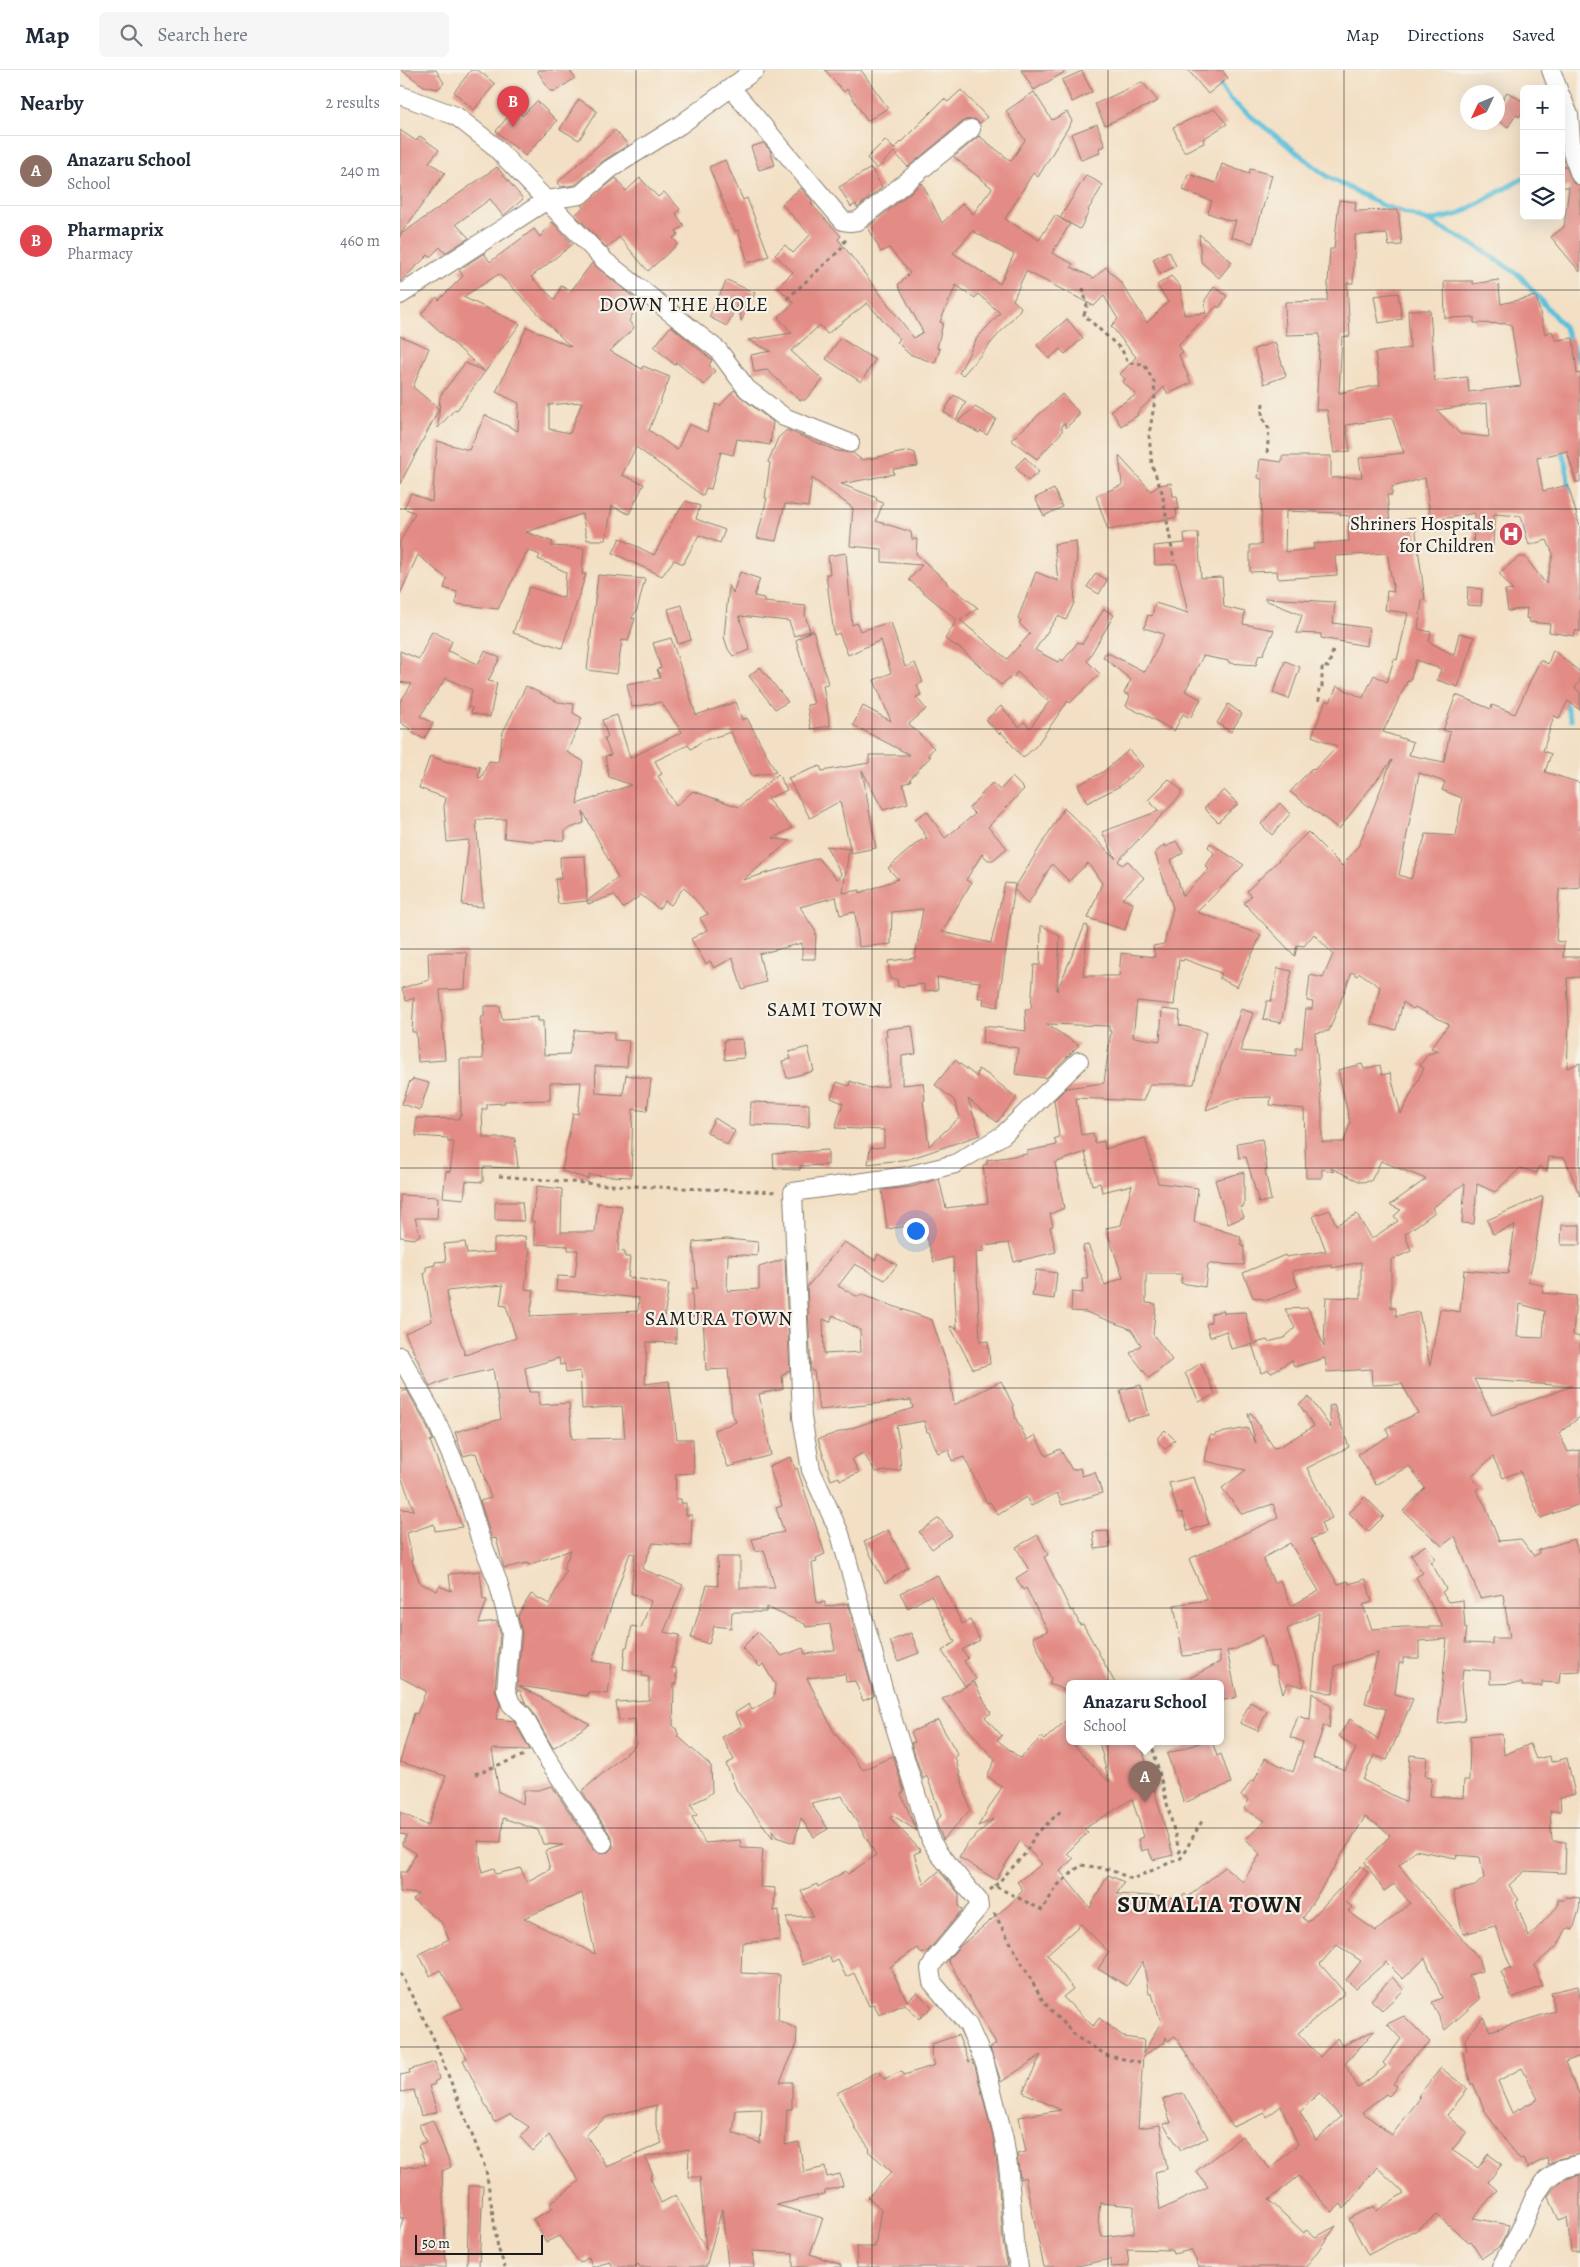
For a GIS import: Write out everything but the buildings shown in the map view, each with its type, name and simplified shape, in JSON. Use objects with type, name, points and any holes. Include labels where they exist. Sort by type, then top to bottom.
[{"type":"street","points":[[400,295],[547,200],[580,195],[610,168],[680,124],[755,70]]},
{"type":"street","points":[[1551,70],[1557,85]]},
{"type":"street","points":[[731,88],[843,220],[850,222],[858,221],[971,129]]},
{"type":"street","points":[[400,95],[456,116],[493,145],[605,261],[718,350],[747,389],[784,417],[850,443]]},
{"type":"street","points":[[1565,107],[1568,115],[1572,153],[1580,175]]},
{"type":"street","points":[[1019,2267],[1014,2241],[1009,2173],[1004,2139],[985,2063],[968,2025],[932,1982],[930,1969],[936,1958],[979,1904],[938,1854],[931,1841],[886,1700],[840,1534],[811,1470],[802,1417],[793,1192],[906,1176],[956,1164],[1003,1135],[1079,1061]]},
{"type":"street","points":[[400,1356],[434,1416],[464,1485],[480,1538],[498,1582],[511,1632],[506,1690],[511,1704],[522,1714],[545,1755],[604,1843]]},
{"type":"street","points":[[1501,2267],[1518,2236],[1535,2196],[1546,2180],[1560,2169],[1580,2164]]},
{"type":"path","points":[[787,299],[840,250],[846,240],[850,222]]},
{"type":"path","points":[[1083,288],[1088,306],[1084,315],[1122,350],[1128,362],[1144,364],[1154,382],[1155,400],[1149,435],[1152,465],[1162,492],[1174,561]]},
{"type":"path","points":[[1263,403],[1262,417],[1269,429],[1267,455]]},
{"type":"path","points":[[1319,701],[1319,689],[1322,688],[1323,677],[1322,666],[1328,667],[1333,651]]},
{"type":"path","points":[[499,1176],[608,1186],[793,1192]]},
{"type":"path","points":[[1152,1745],[1181,1858]]},
{"type":"path","points":[[475,1774],[526,1754],[545,1755]]},
{"type":"path","points":[[1062,1810],[1035,1836],[1025,1854],[979,1904],[994,1913],[1043,2001],[1078,2038],[1108,2056],[1140,2062]]},
{"type":"path","points":[[996,1886],[1042,1910],[1058,1885],[1081,1865],[1108,1868],[1132,1879],[1181,1858],[1202,1821]]},
{"type":"path","points":[[400,1973],[433,2037],[486,2170],[498,2248],[505,2267]]},
{"type":"shaded area","name":"Shriners Hospitals for Children","points":[[1523,525],[1524,541],[1500,543],[1499,527]]},
{"type":"waterway","points":[[1210,70],[1229,99],[1328,177],[1382,205],[1428,221],[1478,247],[1520,276],[1564,327],[1580,362]]},
{"type":"waterway","points":[[1429,221],[1457,215],[1520,180]]},
{"type":"waterway","points":[[1560,446],[1566,463],[1569,491]]},
{"type":"waterway","points":[[1575,674],[1580,655]]},
{"type":"waterway","points":[[1564,700],[1571,720]]},
{"type":"place","name":"Pharmaprix","points":[[513,127]]},
{"type":"place","name":"Shriners Hospitals for Children","points":[[1511,534]]},
{"type":"place","name":"Anazaru School","points":[[1145,1802]]},
{"type":"district","name":"DOWN THE HOLE","points":[[684,304]]},
{"type":"district","name":"SAMI TOWN","points":[[825,1009]]},
{"type":"district","name":"SAMURA TOWN","points":[[719,1318]]},
{"type":"district","name":"SUMALIA TOWN","points":[[1210,1904]]}]
